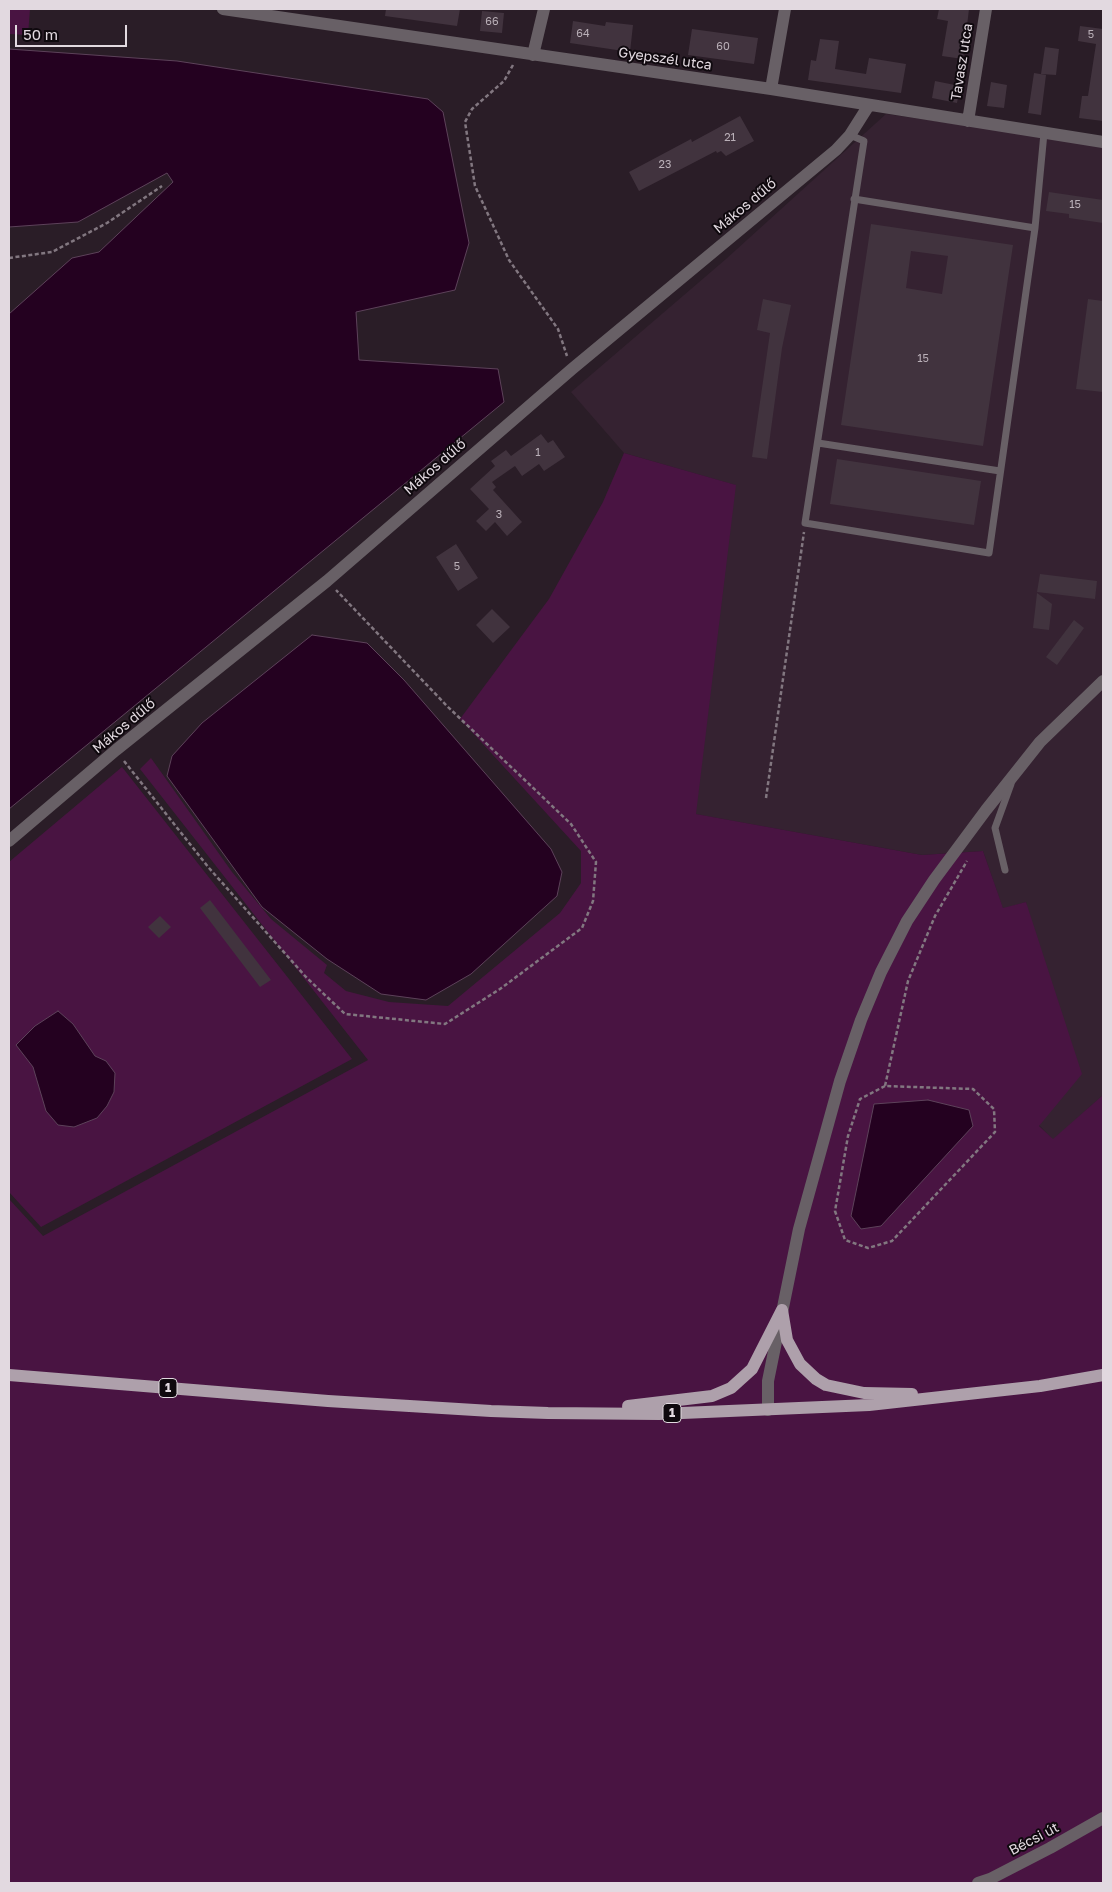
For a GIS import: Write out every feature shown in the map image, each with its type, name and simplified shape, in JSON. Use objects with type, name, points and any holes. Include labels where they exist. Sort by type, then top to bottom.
[{"type":"main road","points":[[782,1310],[788,1340],[800,1364],[826,1385],[867,1399]]},
{"type":"main road","points":[[576,1413],[712,1396],[731,1388],[752,1369],[782,1310]]},
{"type":"main road","name":"1","points":[[9,1375],[328,1401],[576,1413],[659,1414],[812,1408],[867,1399],[970,1395],[1040,1386],[1103,1375]]},
{"type":"street","name":"Gyepszél utca","points":[[223,9],[771,89],[1103,142]]},
{"type":"street","points":[[533,55],[544,9]]},
{"type":"street","points":[[771,89],[785,9]]},
{"type":"street","name":"Tavasz utca","points":[[968,121],[986,9]]},
{"type":"street","name":"Mákos dűlő","points":[[9,841],[116,750],[327,581],[572,369],[836,150],[850,135],[869,105]]},
{"type":"street","points":[[768,1410],[768,1381],[799,1230],[840,1081],[861,1020],[881,972],[907,921],[934,880],[986,810],[1040,742],[1103,682]]},
{"type":"street","name":"Bécsi út","points":[[978,1883],[990,1879],[1050,1848],[1103,1818]]},
{"type":"lane","points":[[850,135],[864,141],[805,523],[989,552],[1035,228],[1044,133]]},
{"type":"lane","points":[[854,200],[1035,228]]},
{"type":"lane","points":[[818,444],[1000,471]]},
{"type":"lane","points":[[1004,870],[996,828],[1014,775]]},
{"type":"path","points":[[519,53],[504,81],[472,109],[465,122],[474,186],[509,260],[558,329],[572,369]]},
{"type":"path","points":[[9,258],[52,252],[107,223],[162,186]]},
{"type":"path","points":[[766,798],[805,523]]},
{"type":"path","points":[[116,750],[209,868],[306,976],[345,1014],[445,1024],[500,989],[582,928],[593,901],[596,862],[571,824],[448,706],[327,581]]},
{"type":"path","points":[[885,1086],[908,980],[935,916],[969,857]]},
{"type":"path","points":[[885,1086],[973,1089],[994,1109],[995,1132],[892,1241],[868,1248],[845,1240],[835,1211],[848,1136],[860,1098],[885,1086]]},
{"type":"shaded area","points":[[9,9],[30,9],[28,35],[9,34]]},
{"type":"shaded area","points":[[9,49],[177,61],[428,99],[443,112],[469,243],[455,290],[356,312],[359,360],[498,369],[504,402],[9,809],[9,314],[72,258],[99,252],[173,182],[167,173],[78,222],[9,227]]},
{"type":"shaded area","points":[[886,114],[1103,145],[1103,1095],[1053,1140],[1039,1125],[1026,902],[1003,909],[983,851],[922,855],[695,814],[735,485],[624,453],[571,392],[726,259]]},
{"type":"shaded area","points":[[624,453],[736,485],[696,814],[922,855],[983,851],[1003,908],[1026,902],[1082,1074],[1039,1126],[1053,1139],[1103,1095],[1103,1883],[9,1883],[9,1199],[43,1236],[368,1060],[140,769],[151,758],[232,872],[271,919],[327,965],[324,973],[346,991],[389,1002],[448,1006],[560,913],[581,883],[581,851],[460,719],[549,599],[603,502]]},
{"type":"shaded area","points":[[312,635],[367,643],[404,680],[551,849],[562,872],[557,896],[471,974],[426,1000],[381,994],[327,959],[262,907],[167,776],[172,756],[202,723]]},
{"type":"shaded area","points":[[122,767],[352,1059],[41,1227],[9,1192],[9,862]]},
{"type":"shaded area","points":[[58,1011],[73,1024],[95,1056],[106,1061],[115,1073],[114,1092],[107,1106],[97,1118],[74,1127],[58,1125],[46,1111],[33,1067],[16,1045],[35,1026]]},
{"type":"shaded area","points":[[928,1100],[969,1110],[973,1126],[881,1226],[861,1229],[851,1216],[874,1104]]},
{"type":"building","points":[[386,9],[460,9],[457,26],[385,16]]},
{"type":"building","points":[[939,9],[969,9],[963,59],[942,56],[948,21],[937,19]]},
{"type":"building","points":[[482,11],[504,13],[502,33],[480,31]]},
{"type":"building","points":[[573,21],[605,26],[606,22],[633,25],[630,52],[570,43]]},
{"type":"building","points":[[1080,26],[1103,29],[1103,121],[1079,118],[1082,96],[1088,96],[1096,44],[1078,41]]},
{"type":"building","points":[[692,29],[758,38],[754,64],[688,55]]},
{"type":"building","points":[[820,39],[839,41],[835,69],[866,74],[869,58],[906,64],[901,93],[808,80],[811,60],[816,61]]},
{"type":"building","points":[[1045,47],[1059,49],[1056,75],[1041,74]]},
{"type":"building","points":[[1034,73],[1046,75],[1041,115],[1028,113]]},
{"type":"building","points":[[935,81],[960,86],[957,103],[932,98]]},
{"type":"building","points":[[991,82],[1007,85],[1004,108],[987,106]]},
{"type":"building","points":[[740,116],[754,141],[726,156],[721,151],[717,153],[716,151],[639,191],[629,172],[691,139],[692,142]]},
{"type":"building","points":[[1049,192],[1103,200],[1103,223],[1069,218],[1069,214],[1046,211]]},
{"type":"building","points":[[871,224],[1013,245],[983,446],[841,425]],"holes":[[[911,251],[948,256],[942,294],[906,288]]]},
{"type":"building","points":[[763,299],[791,305],[782,348],[767,459],[752,457],[770,333],[757,330]]},
{"type":"building","points":[[1088,299],[1103,301],[1103,392],[1076,389]]},
{"type":"building","points":[[541,434],[548,443],[553,440],[565,457],[544,471],[539,464],[522,476],[515,466],[492,482],[496,487],[493,490],[522,522],[507,536],[495,522],[486,531],[476,521],[489,509],[470,489],[495,466],[491,461],[506,450],[511,456]]},
{"type":"building","points":[[837,459],[981,481],[974,525],[830,504]]},
{"type":"building","points":[[456,544],[478,578],[458,591],[436,557]]},
{"type":"building","points":[[1040,574],[1097,581],[1095,599],[1037,592]]},
{"type":"building","points":[[1037,593],[1052,604],[1049,630],[1033,628]]},
{"type":"building","points":[[492,609],[510,627],[493,643],[476,625]]},
{"type":"building","points":[[1074,620],[1084,628],[1057,665],[1046,657]]},
{"type":"building","points":[[210,900],[271,980],[260,987],[200,908]]},
{"type":"building","points":[[160,916],[171,927],[159,938],[148,927]]}]
